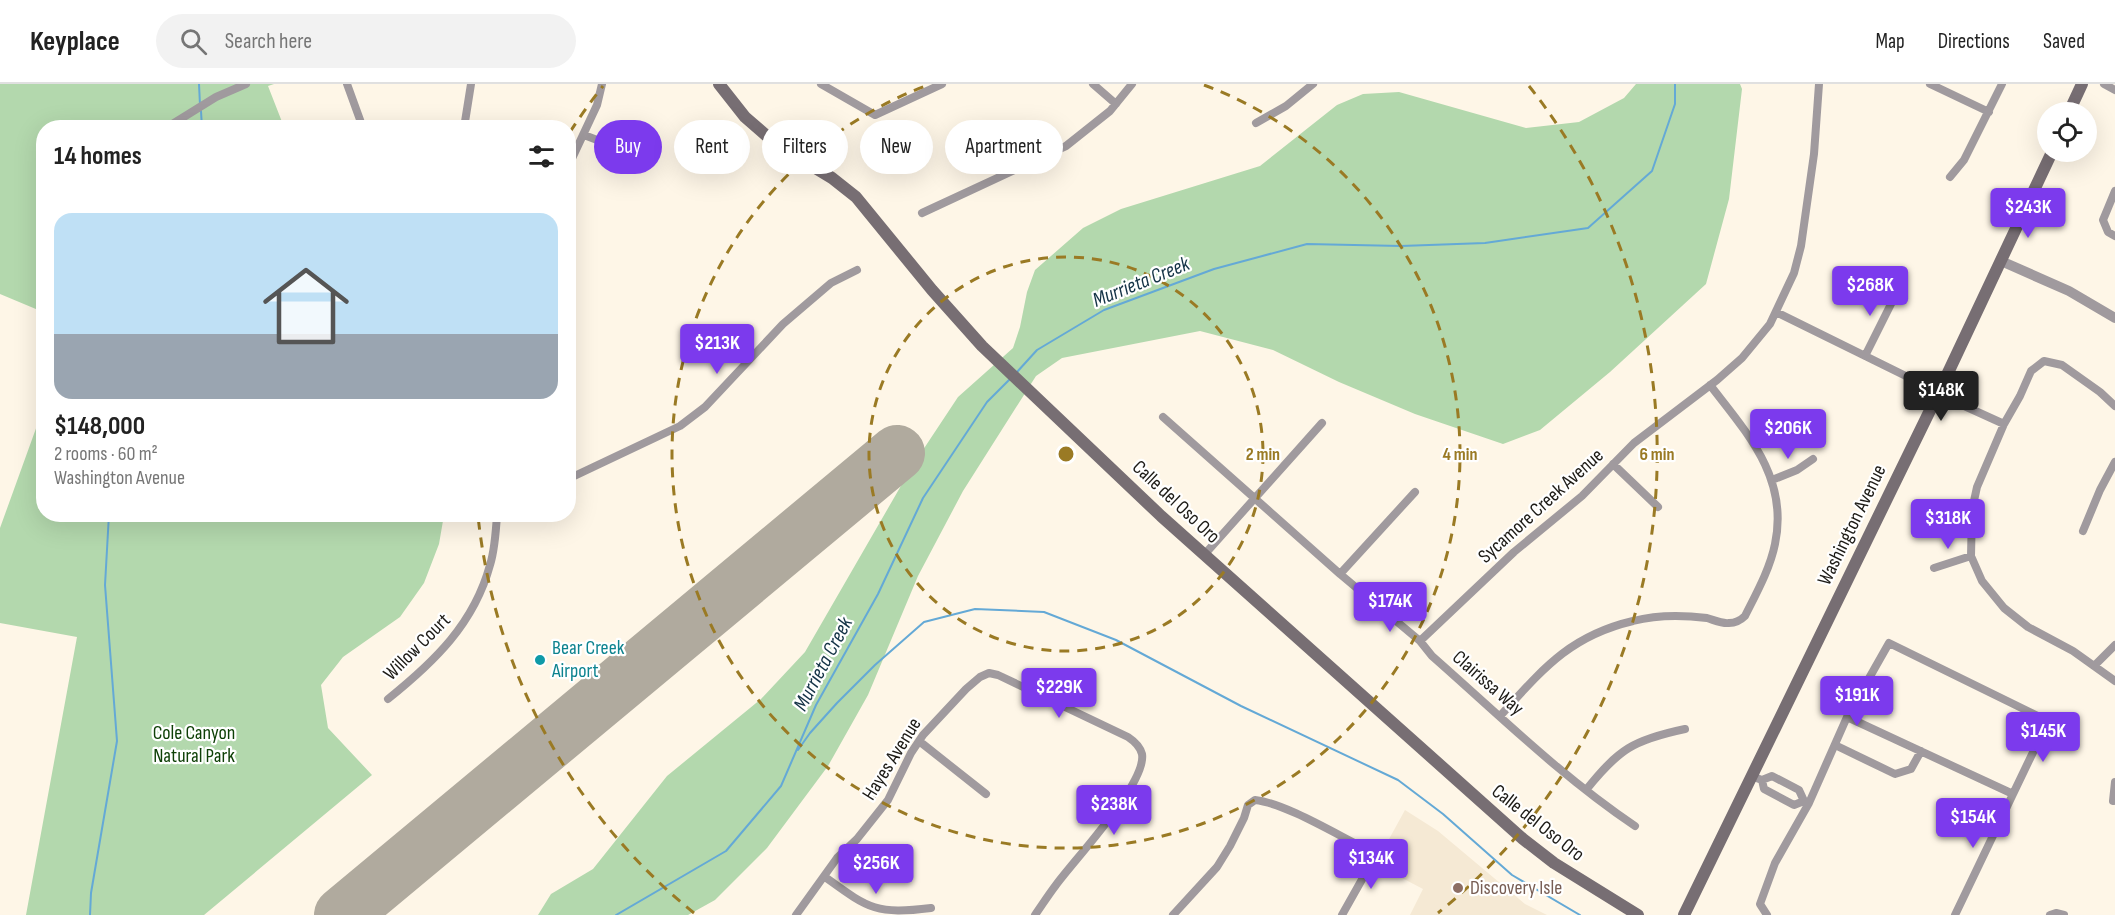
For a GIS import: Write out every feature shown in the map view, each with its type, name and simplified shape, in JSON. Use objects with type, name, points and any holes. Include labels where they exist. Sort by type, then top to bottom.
[{"type":"main road","name":"Calle del Oso Oro","points":[[719,84],[745,117],[776,144],[832,178],[856,197],[932,290],[982,346],[1204,555],[1523,840],[1554,863],[1638,915]]},
{"type":"main road","points":[[2074,102],[2082,84]]},
{"type":"main road","name":"Washington Avenue","points":[[1684,915],[1757,778],[2047,162]]},
{"type":"street","points":[[347,84],[360,120]]},
{"type":"street","points":[[465,120],[471,84]]},
{"type":"street","points":[[576,151],[597,105],[602,84]]},
{"type":"street","points":[[821,84],[875,115],[942,84]]},
{"type":"street","points":[[1093,84],[1116,104]]},
{"type":"street","points":[[922,213],[1066,146],[1096,124],[1132,84]]},
{"type":"street","points":[[1256,123],[1286,106],[1313,84]]},
{"type":"street","name":"Sycamore Creek Avenue","points":[[1420,641],[1506,559],[1582,496],[1634,443],[1742,358],[1770,324],[1794,273],[1806,218],[1818,116],[1819,84]]},
{"type":"street","points":[[1930,84],[1989,112]]},
{"type":"street","points":[[1950,177],[1964,160],[2002,84]]},
{"type":"street","points":[[2104,84],[2115,90]]},
{"type":"street","points":[[177,120],[241,86]]},
{"type":"street","points":[[584,135],[594,139]]},
{"type":"street","points":[[2115,191],[2103,220],[2108,232],[2115,237]]},
{"type":"street","points":[[2001,261],[2068,291],[2115,318]]},
{"type":"street","points":[[576,474],[680,426],[705,407],[783,324],[831,283],[857,270]]},
{"type":"street","points":[[1865,356],[1898,290]]},
{"type":"street","points":[[1776,312],[1938,394],[2004,424]]},
{"type":"street","points":[[2115,406],[2100,392],[2062,365],[2044,361],[2031,370],[2004,424],[1977,487],[1972,510],[1971,556],[1983,581],[2004,608],[2028,627],[2095,665],[2115,681]]},
{"type":"street","points":[[1500,716],[1559,655],[1597,633],[1634,621],[1669,616],[1707,618],[1727,624],[1739,622],[1745,616],[1758,590],[1775,545],[1777,504],[1772,480],[1756,446],[1710,385]]},
{"type":"street","name":"Clairissa Way","points":[[1163,417],[1340,574],[1420,641],[1432,657],[1500,716],[1604,805],[1635,826]]},
{"type":"street","points":[[1204,555],[1322,423]]},
{"type":"street","points":[[1772,480],[1797,470],[1813,459]]},
{"type":"street","points":[[2083,531],[2100,490],[2115,462]]},
{"type":"street","points":[[1612,464],[1658,507]]},
{"type":"street","points":[[1340,574],[1415,492]]},
{"type":"street","name":"Willow Court","points":[[388,699],[429,664],[466,623],[491,564],[496,522]]},
{"type":"street","points":[[1934,568],[1971,556]]},
{"type":"street","points":[[1767,915],[1760,904],[1776,863],[1847,717],[1889,643],[2048,721],[1955,915]]},
{"type":"street","points":[[2095,665],[2115,645]]},
{"type":"street","name":"Hayes Avenue","points":[[796,915],[837,858],[857,839],[888,800],[919,741],[966,689],[980,677],[989,674],[1010,681],[1128,737],[1137,744],[1142,755],[1141,764],[1133,783],[1119,806],[1056,884],[1035,915]]},
{"type":"street","points":[[1847,717],[2013,794]]},
{"type":"street","points":[[1586,790],[1604,767],[1623,750],[1640,741],[1685,729]]},
{"type":"street","points":[[919,741],[986,794]]},
{"type":"street","points":[[1835,745],[1895,774],[1911,769],[1921,751]]},
{"type":"street","points":[[1772,776],[1799,790],[1807,802],[1794,805],[1764,789],[1757,778],[1772,776]]},
{"type":"street","points":[[2113,801],[2115,782]]},
{"type":"street","points":[[1786,801],[1793,787]]},
{"type":"street","points":[[1173,915],[1217,867],[1230,846],[1248,806],[1255,800],[1265,801],[1286,810],[1362,847],[1368,857],[1369,867],[1342,915]]},
{"type":"street","points":[[825,877],[855,900],[876,909],[892,913],[931,908]]},
{"type":"shaded area","points":[[1405,810],[1438,831],[1525,904],[1547,915],[1410,915],[1423,889],[1383,868],[1386,859],[1383,850]]},
{"type":"green space","points":[[0,84],[274,84],[268,86],[281,120],[36,120],[36,309],[0,294]]},
{"type":"green space","points":[[1636,84],[1740,84],[1742,89],[1729,199],[1706,284],[1610,372],[1540,430],[1503,444],[1415,414],[1339,382],[1273,350],[1200,331],[1062,358],[1036,376],[963,491],[918,576],[868,695],[828,766],[767,848],[715,900],[688,915],[538,915],[551,894],[593,869],[667,776],[761,699],[805,652],[913,465],[958,397],[1013,348],[1035,270],[1083,228],[1121,209],[1260,166],[1337,105],[1363,94],[1399,92],[1526,128],[1579,122],[1624,98]]},
{"type":"green space","name":"Cole Canyon Natural Park","points":[[36,428],[36,522],[443,522],[439,544],[424,583],[400,617],[343,657],[321,685],[328,728],[372,775],[204,915],[26,915],[77,637],[0,623],[0,528]]},
{"type":"waterway","points":[[199,84],[200,105]]},
{"type":"waterway","name":"Murrieta Creek","points":[[1017,372],[1037,350],[1104,310],[1214,269],[1307,244],[1401,246],[1485,243],[1588,228],[1652,171],[1675,104],[1675,84]]},
{"type":"waterway","points":[[201,111],[202,120]]},
{"type":"waterway","name":"Murrieta Creek","points":[[616,915],[726,851],[781,786],[816,705],[878,594],[923,498],[987,402],[1011,378]]},
{"type":"waterway","points":[[90,915],[91,893],[117,741],[105,585],[109,522]]},
{"type":"waterway","points":[[798,750],[837,703],[875,665],[924,622],[975,609],[1044,612],[1116,640],[1241,706],[1398,780],[1443,814],[1512,875],[1580,915]]},
{"type":"runway","points":[[342,915],[897,453]]},
{"type":"place","name":"Bear Creek Airport","points":[[540,660]]},
{"type":"place","name":"Discovery Isle","points":[[1458,888]]}]
